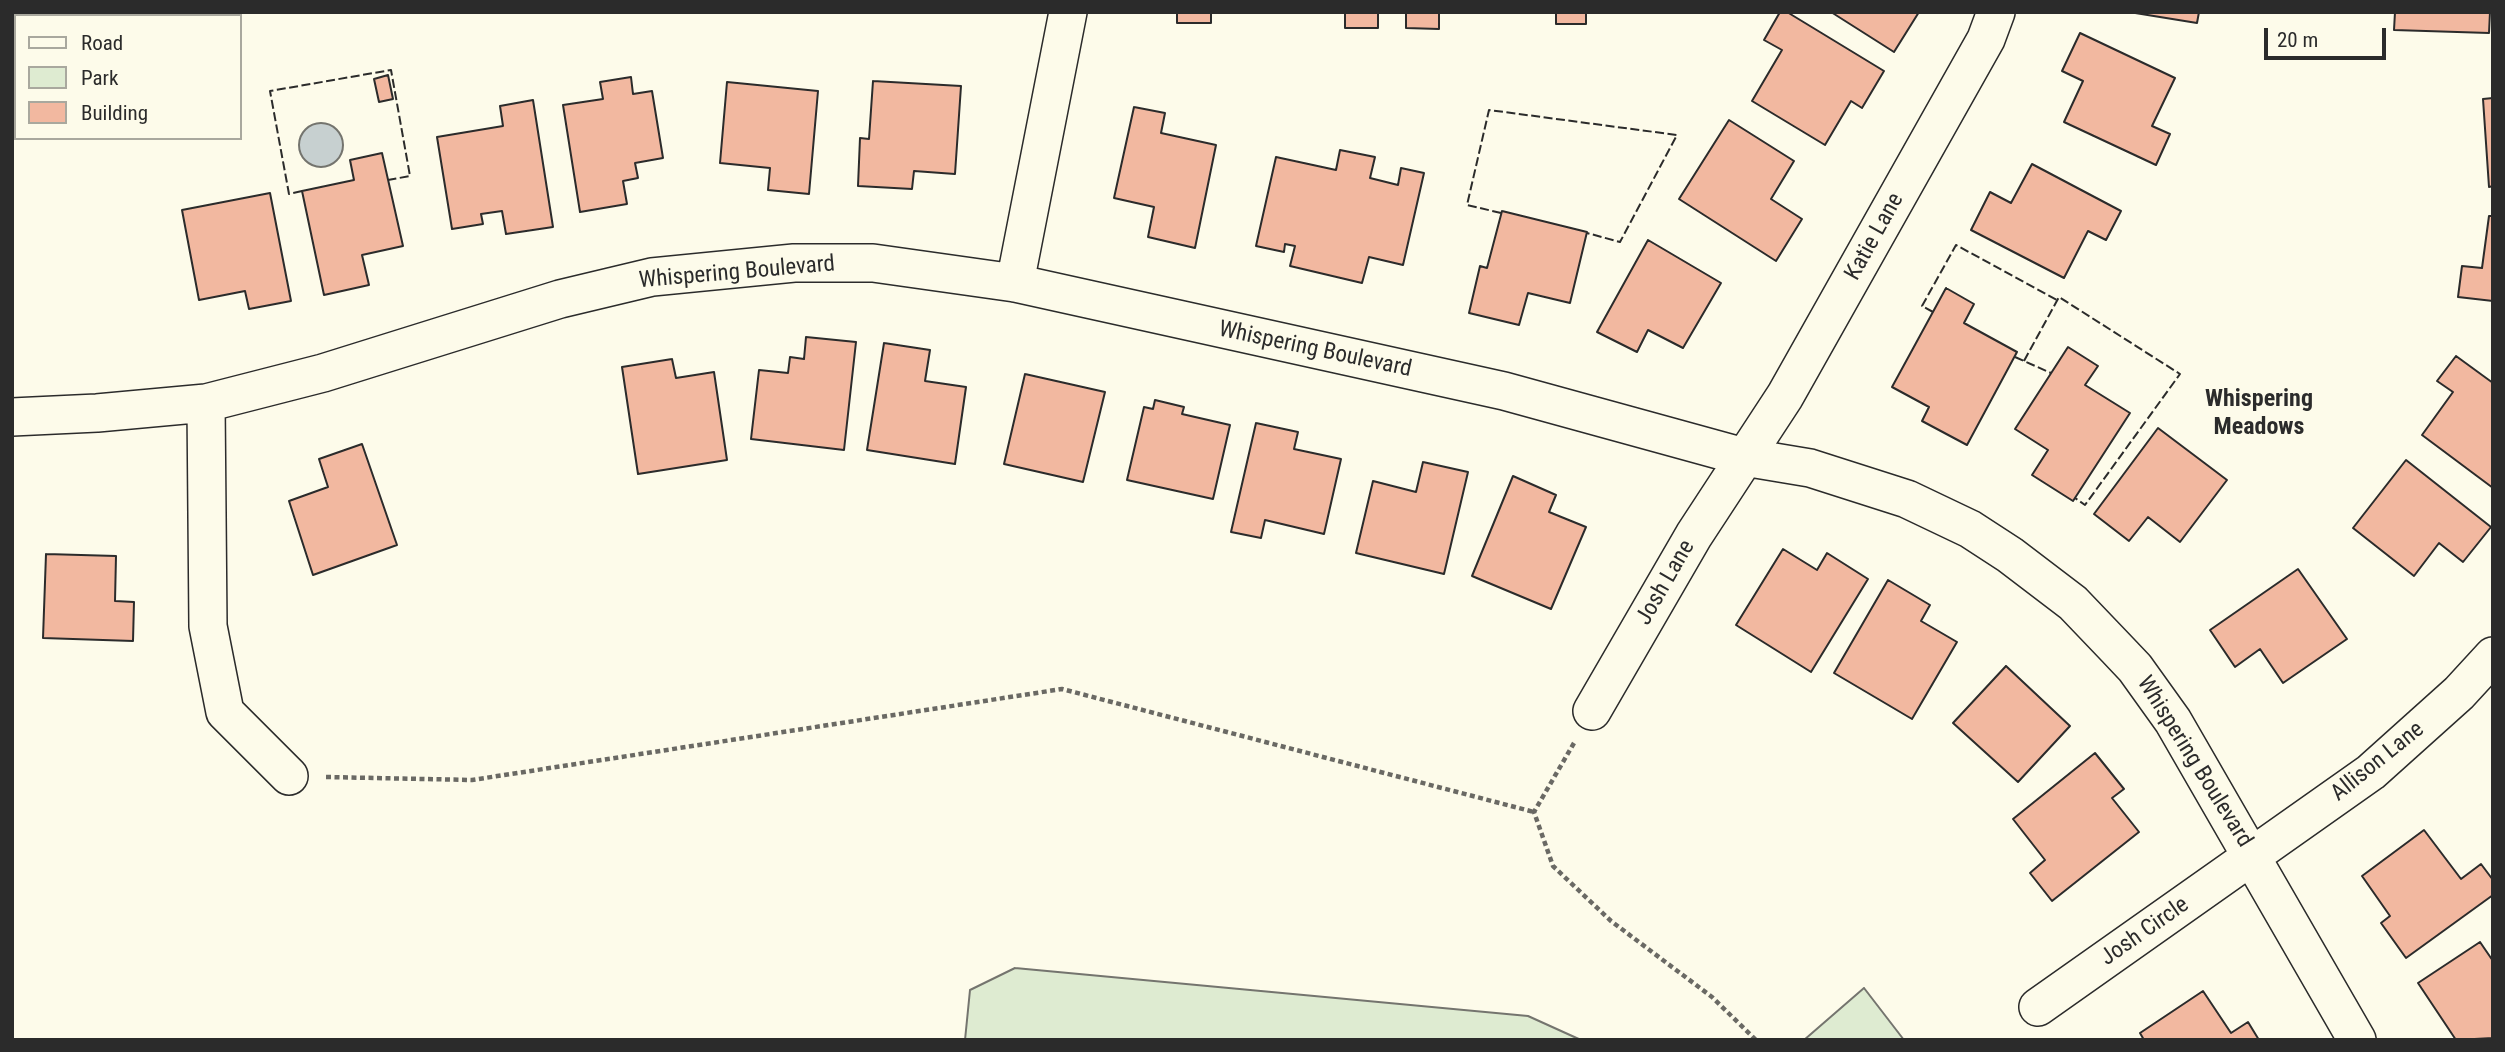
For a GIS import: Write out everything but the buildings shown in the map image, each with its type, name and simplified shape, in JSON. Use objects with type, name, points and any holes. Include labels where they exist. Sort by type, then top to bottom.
[{"type":"street","points":[[1015,283],[1068,12]]},
{"type":"street","name":"Katie Lane","points":[[1744,457],[1785,397],[1986,39],[1996,12]]},
{"type":"street","name":"Whispering Boulevard","points":[[12,417],[97,413],[206,403],[314,376],[560,299],[652,277],[794,263],[873,263],[1015,283],[1504,391],[1744,457],[1810,468],[1908,499],[1969,528],[2073,603],[2135,668],[2160,702],[2253,856],[2357,1040]]},
{"type":"street","points":[[206,403],[208,626],[225,712],[289,776]]},
{"type":"street","name":"Josh Lane","points":[[1592,711],[1694,535],[1744,457]]},
{"type":"street","name":"Allison Lane","points":[[2253,856],[2371,772],[2459,693],[2493,656]]},
{"type":"street","name":"Josh Circle","points":[[2038,1007],[2253,856]]},
{"type":"path","points":[[289,776],[472,780],[1062,689],[1534,812]]},
{"type":"path","points":[[1592,711],[1534,812],[1553,866],[1611,921],[1712,996],[1756,1040]]},
{"type":"green space","points":[[1015,968],[1528,1016],[1581,1040],[965,1040],[970,990]]},
{"type":"green space","points":[[1864,988],[1904,1040],[1804,1040]]},
{"type":"shaded area","points":[[321,123],[337,129],[343,145],[337,161],[321,167],[305,161],[299,145],[305,129]]},
{"type":"fence","points":[[302,191],[289,194],[270,91],[391,70],[410,176],[388,180]]},
{"type":"fence","points":[[1501,213],[1467,205],[1489,110],[1677,135],[1620,242],[1587,233]]},
{"type":"fence","points":[[1933,312],[1922,306],[1956,245],[2057,300]]},
{"type":"fence","points":[[2024,361],[2059,297],[2180,374],[2085,505],[2075,498]]},
{"type":"fence","points":[[2015,357],[2051,373]]},
{"type":"district","name":"Whispering Meadows","points":[[2259,414]]}]
